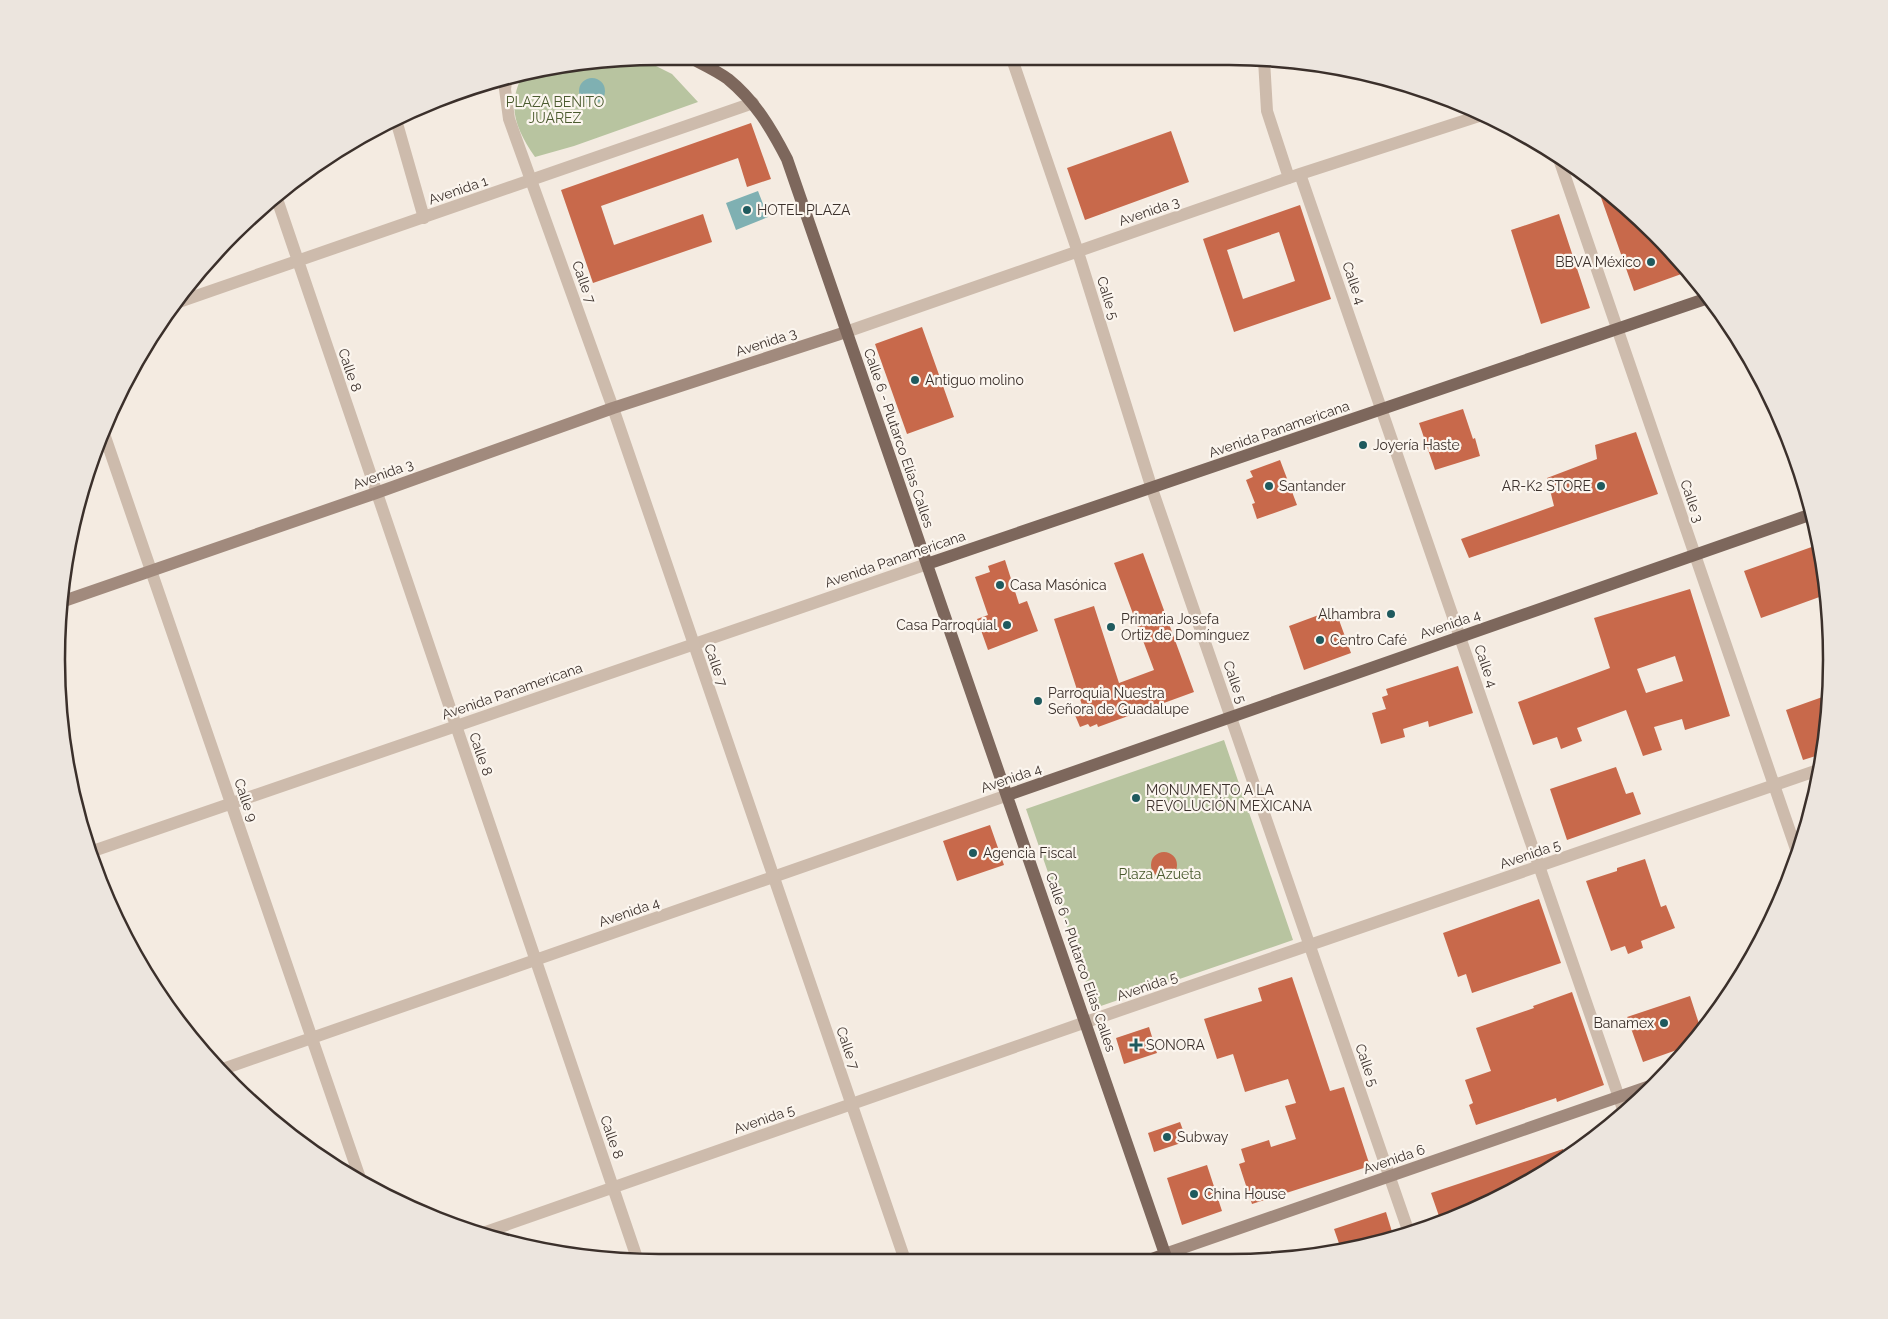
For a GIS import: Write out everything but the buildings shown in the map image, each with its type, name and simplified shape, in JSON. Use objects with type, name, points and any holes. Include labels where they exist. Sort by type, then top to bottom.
[{"type":"main road","name":"Calle 6 - Plutarco Elías Calles","points":[[703,65],[726,78],[753,103],[770,125],[787,159],[1166,1254]]},
{"type":"main road","name":"Avenida Panamericana","points":[[927,564],[1702,300]]},
{"type":"main road","name":"Avenida 3","points":[[68,600],[376,493],[613,408],[846,332]]},
{"type":"main road","name":"Avenida 4","points":[[1008,796],[1231,716],[1805,516]]},
{"type":"main road","name":"Avenida 6","points":[[1178,1254],[1389,1177],[1637,1091]]},
{"type":"street","name":"Calle 5","points":[[1014,65],[1078,252],[1152,488],[1407,1226]]},
{"type":"street","name":"Calle 4","points":[[1264,66],[1267,111],[1295,176],[1382,410],[1622,1105]]},
{"type":"street","name":"Calle 7","points":[[505,85],[508,119],[532,180],[613,408],[903,1254]]},
{"type":"street","name":"Avenida 1","points":[[187,299],[753,103]]},
{"type":"street","name":"Avenida 3","points":[[846,332],[1295,176],[1473,118]]},
{"type":"street","points":[[398,126],[424,218]]},
{"type":"street","name":"Calle 3","points":[[1562,167],[1794,841]]},
{"type":"street","name":"Calle 8","points":[[279,204],[635,1253]]},
{"type":"street","name":"Calle 9","points":[[107,441],[358,1171]]},
{"type":"street","name":"Avenida Panamericana","points":[[97,850],[927,564]]},
{"type":"street","name":"Avenida 5","points":[[492,1230],[1086,1022],[1812,772]]},
{"type":"street","name":"Avenida 4","points":[[228,1067],[1008,796]]},
{"type":"green space","name":"PLAZA BENITO JUAREZ","points":[[654,65],[672,74],[698,102],[574,146],[535,157],[518,127],[514,107],[520,82],[582,70]]},
{"type":"green space","name":"Plaza Azueta","points":[[1224,740],[1293,940],[1095,1008],[1026,809]]},
{"type":"water","points":[[592,78],[601,82],[605,91],[601,100],[592,104],[583,100],[579,91],[583,82]]},
{"type":"water","name":"HOTEL PLAZA","points":[[758,191],[768,217],[736,230],[726,203]]},
{"type":"place","name":"HOTEL PLAZA","points":[[747,210]]},
{"type":"place","name":"BBVA México","points":[[1651,262]]},
{"type":"place","name":"Antiguo molino","points":[[915,380]]},
{"type":"place","name":"Joyería Haste","points":[[1363,445]]},
{"type":"place","name":"Santander","points":[[1269,486]]},
{"type":"place","name":"AR-K2 STORE","points":[[1601,486]]},
{"type":"place","name":"Casa Masónica","points":[[1000,585]]},
{"type":"place","name":"Alhambra","points":[[1391,614]]},
{"type":"place","name":"Casa Parroquial","points":[[1007,625]]},
{"type":"place","name":"Primaria Josefa Ortiz de Domínguez","points":[[1111,627]]},
{"type":"place","name":"Centro Café","points":[[1320,640]]},
{"type":"place","name":"Parroquia Nuestra Señora de Guadalupe","points":[[1038,701]]},
{"type":"place","name":"MONUMENTO A LA REVOLUCIÓN MEXICANA","points":[[1136,798]]},
{"type":"place","name":"Agencia Fiscal","points":[[973,853]]},
{"type":"place","name":"Banamex","points":[[1664,1023]]},
{"type":"place","name":"SONORA","points":[[1136,1045]]},
{"type":"place","name":"Subway","points":[[1167,1137]]},
{"type":"place","name":"China House","points":[[1194,1194]]}]
